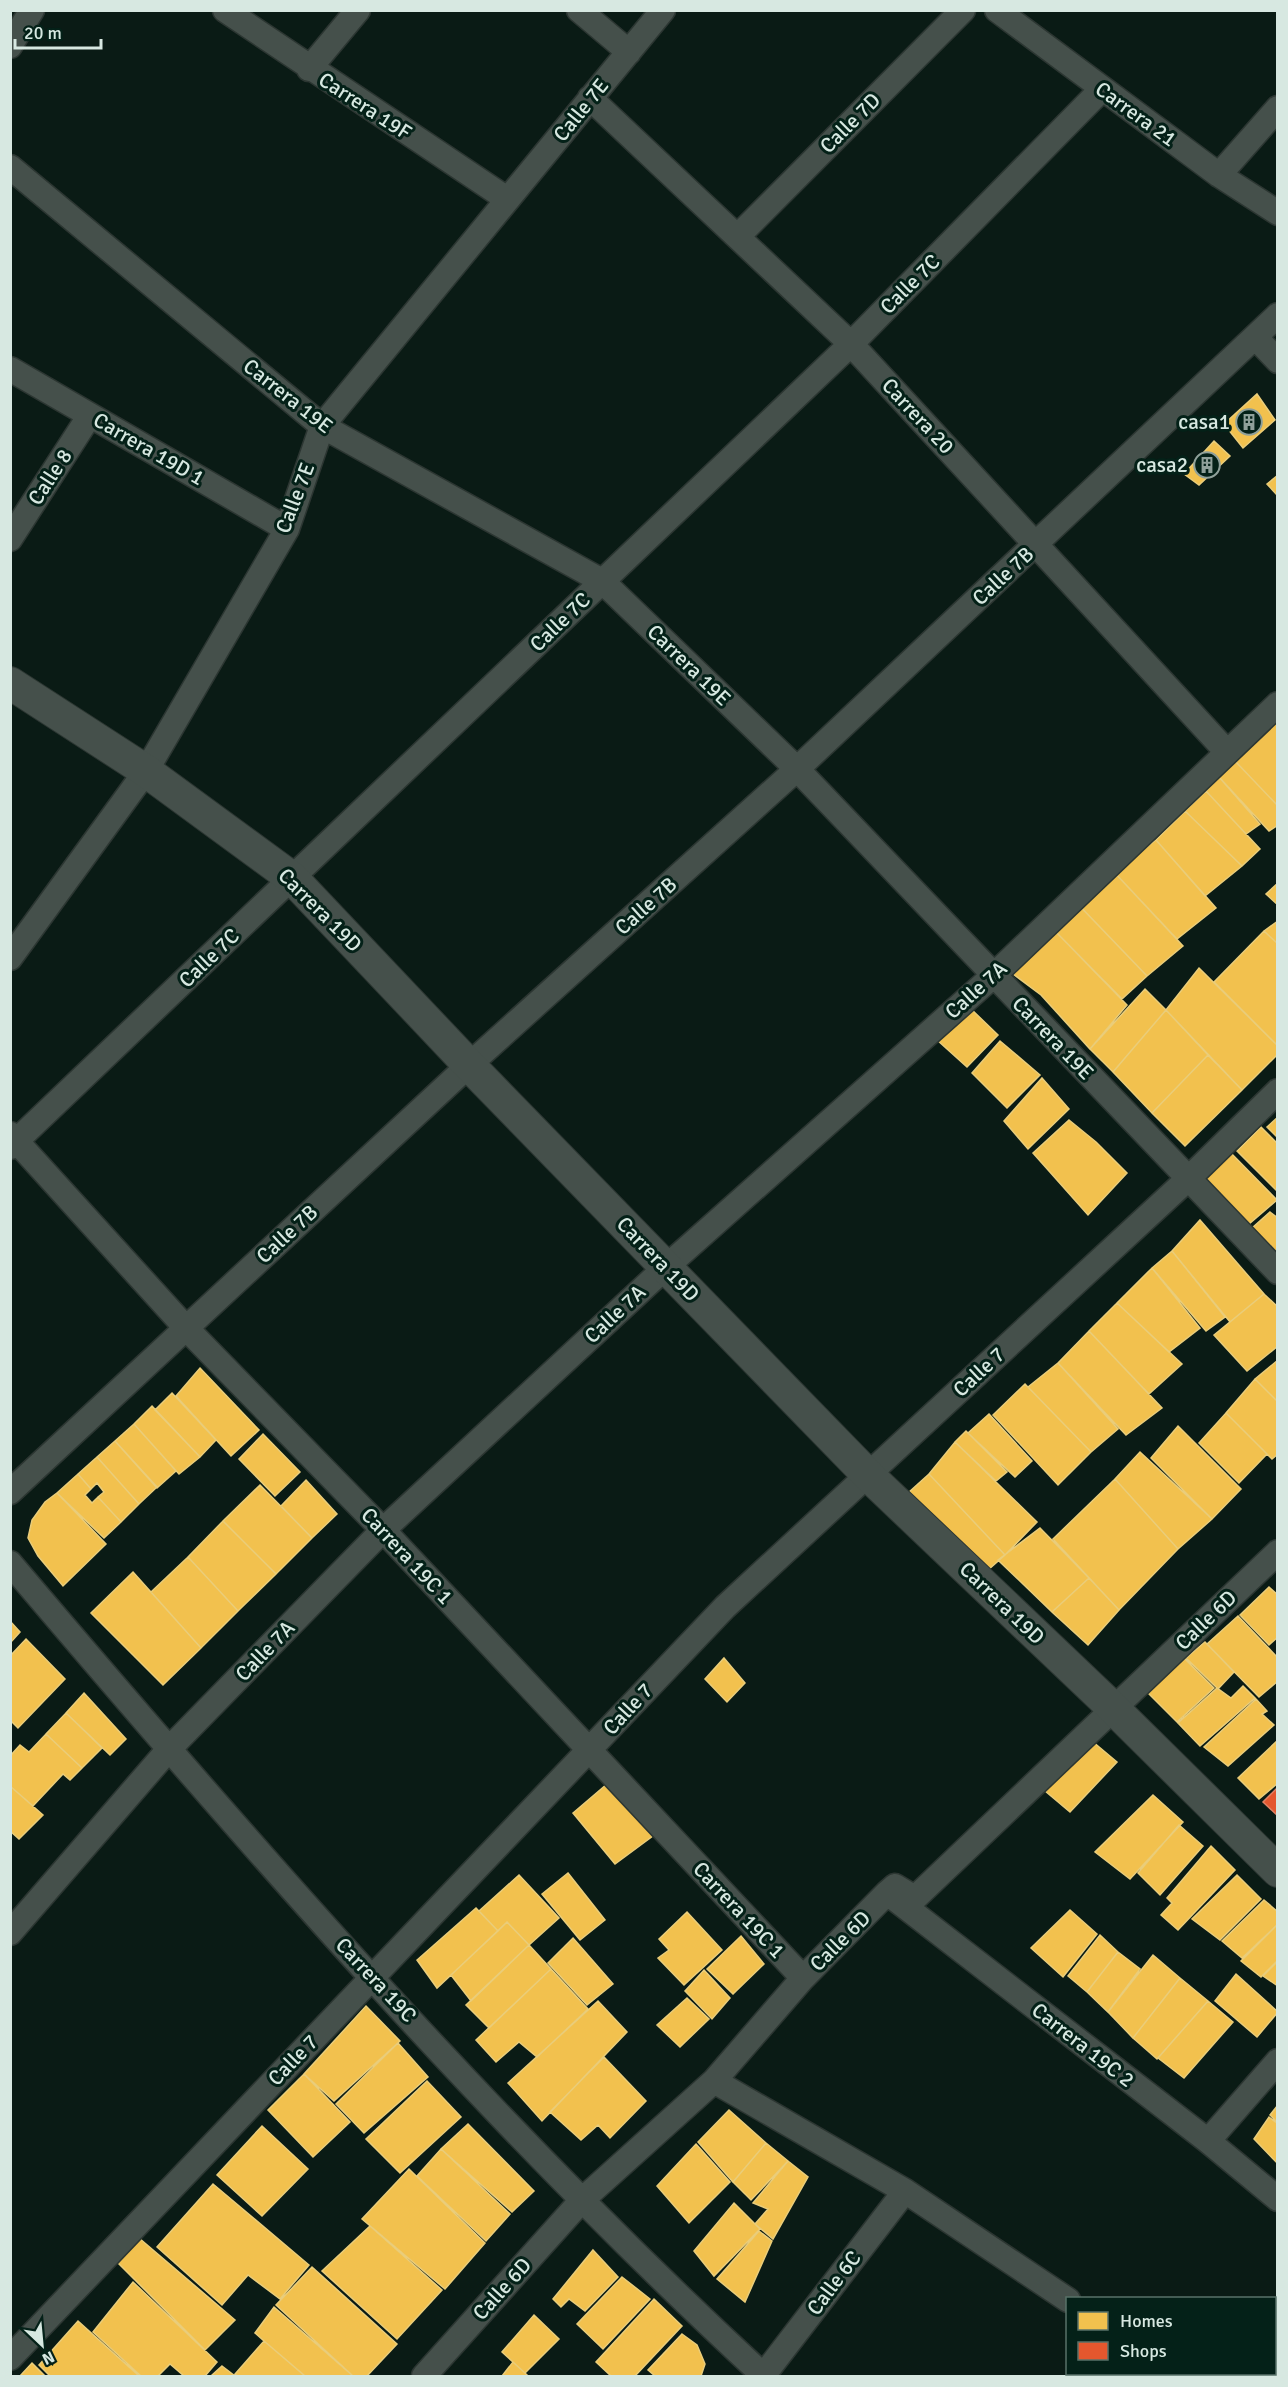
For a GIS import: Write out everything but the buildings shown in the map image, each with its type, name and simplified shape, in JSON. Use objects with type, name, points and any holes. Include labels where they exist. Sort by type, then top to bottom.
[{"type":"street","points":[[10,46],[32,10]]},
{"type":"street","name":"Carrera 19F","points":[[225,10],[309,69],[507,199]]},
{"type":"street","points":[[309,69],[358,10]]},
{"type":"street","points":[[579,10],[629,52]]},
{"type":"street","name":"Calle 7E","points":[[10,958],[146,771],[287,528],[321,426],[663,10]]},
{"type":"street","name":"Calle 7D","points":[[738,236],[963,10]]},
{"type":"street","name":"Carrera 21","points":[[997,10],[1219,175],[1278,213]]},
{"type":"street","name":"Calle 7C","points":[[13,1141],[851,344],[1102,89]]},
{"type":"street","name":"Carrera 20","points":[[590,98],[851,344],[1227,752]]},
{"type":"street","points":[[1219,175],[1278,108]]},
{"type":"street","name":"Carrera 19E","points":[[10,166],[321,426],[602,581],[797,769],[1278,1272]]},
{"type":"street","name":"Calle 7B","points":[[10,1492],[469,1065],[797,769],[1278,315]]},
{"type":"street","points":[[1255,337],[1278,361]]},
{"type":"street","name":"Carrera 19D 1","points":[[10,369],[287,528]]},
{"type":"street","name":"Calle 8","points":[[10,539],[90,415]]},
{"type":"street","name":"Carrera 19D","points":[[10,683],[146,771],[292,878],[469,1065],[868,1475],[1114,1709],[1278,1871]]},
{"type":"street","name":"Calle 7A","points":[[10,1932],[169,1749],[383,1530],[666,1267],[993,976],[1278,704]]},
{"type":"street","name":"Calle 7","points":[[10,2358],[725,1607],[1189,1178],[1278,1091]]},
{"type":"street","name":"Carrera 19C 1","points":[[13,1141],[186,1328],[383,1530],[803,1978]]},
{"type":"street","name":"Calle 6D","points":[[424,2376],[582,2200],[714,2081],[803,1978],[887,1893],[895,1886],[915,1898],[1278,1552]]},
{"type":"street","name":"Carrera 19C","points":[[10,1563],[169,1749],[372,1977],[582,2200],[764,2376]]},
{"type":"street","name":"Carrera 19C 2","points":[[887,1893],[1208,2141],[1278,2199]]},
{"type":"street","points":[[1208,2141],[1278,2061]]},
{"type":"street","points":[[714,2081],[905,2191],[1066,2299]]},
{"type":"street","name":"Calle 6C","points":[[764,2376],[905,2191]]},
{"type":"place","name":"casa1","points":[[1249,422]]},
{"type":"place","name":"casa2","points":[[1207,465]]}]
